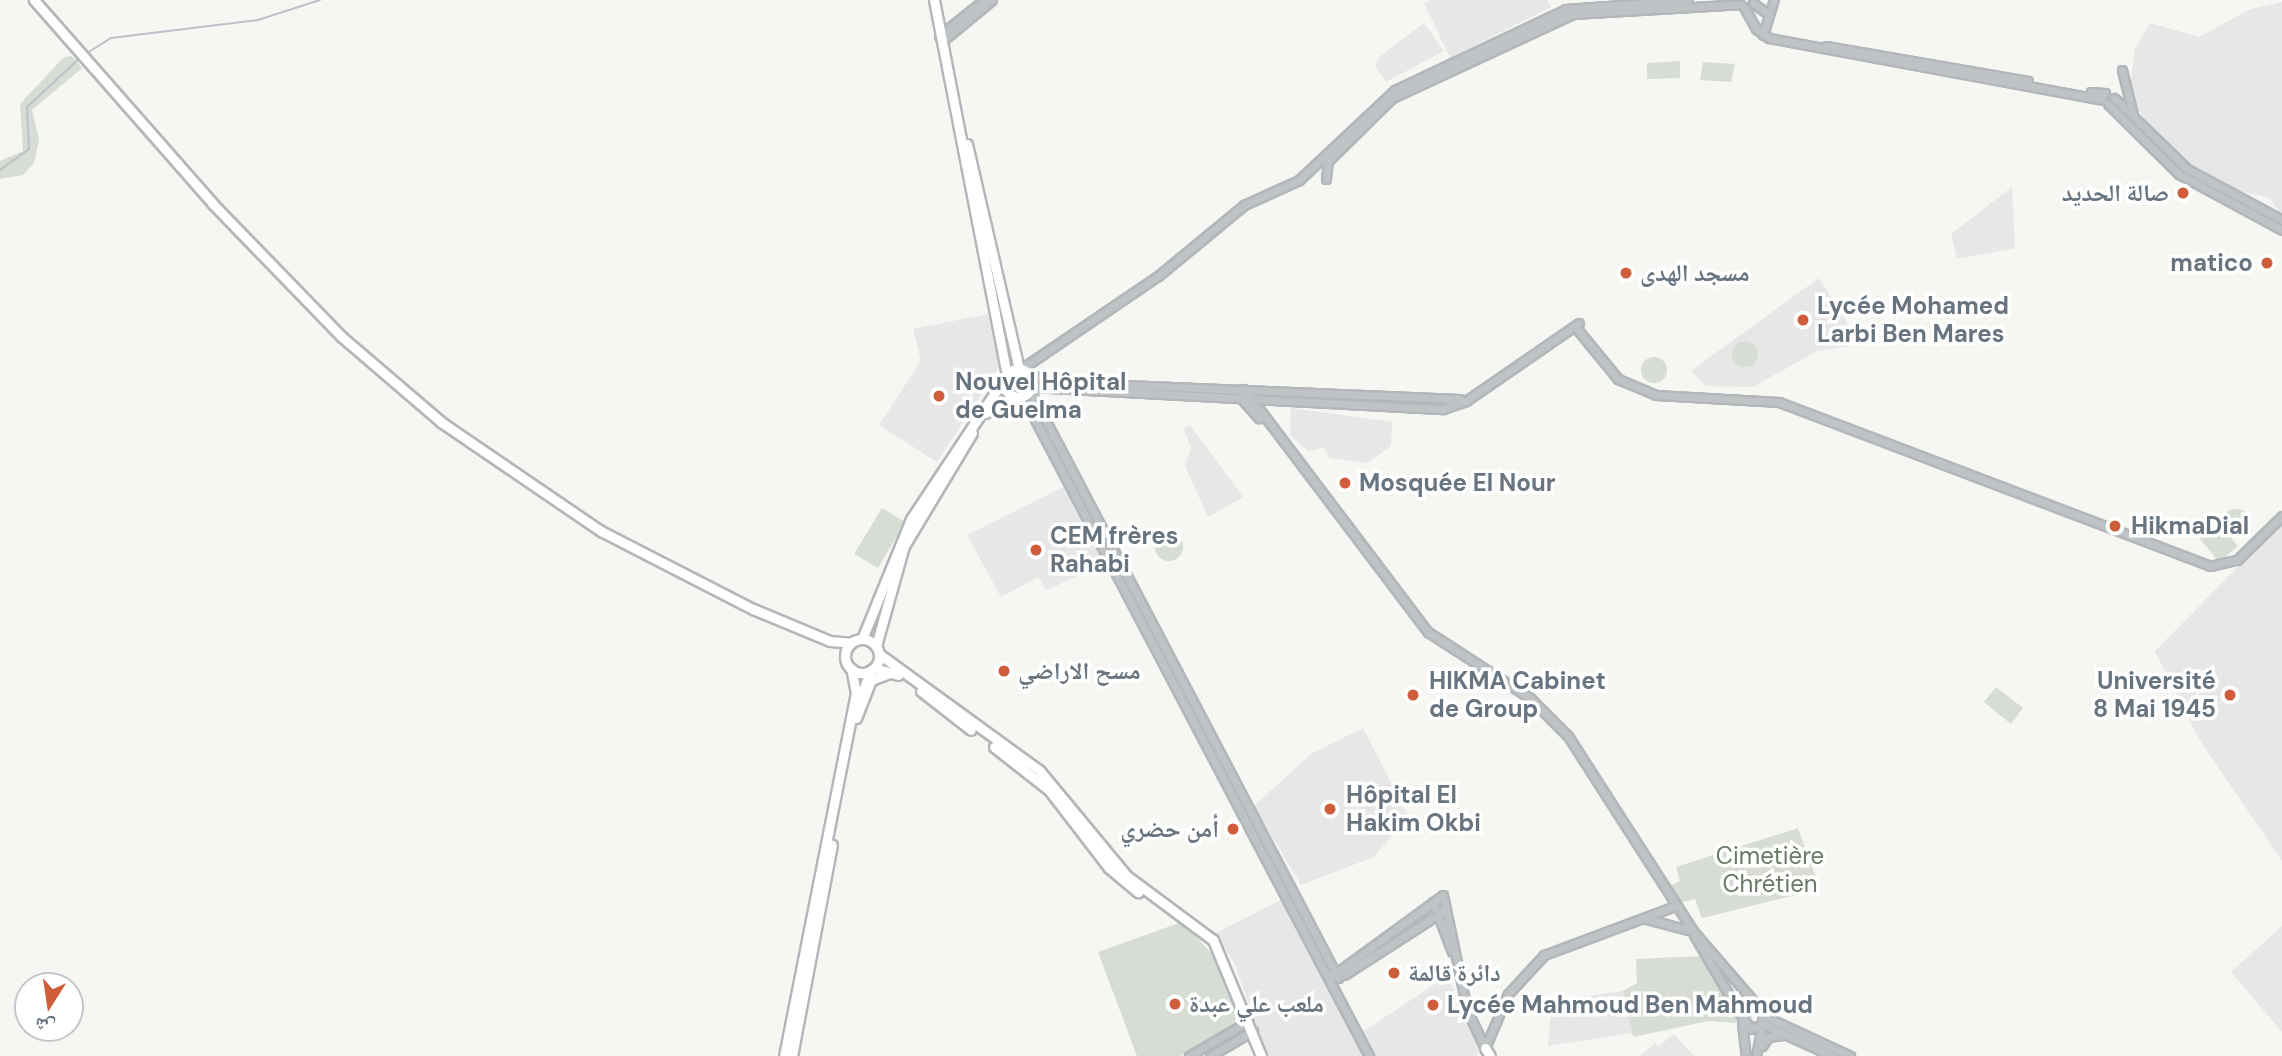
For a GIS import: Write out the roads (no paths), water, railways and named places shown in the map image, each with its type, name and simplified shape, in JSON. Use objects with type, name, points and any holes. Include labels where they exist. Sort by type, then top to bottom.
[{"type":"main road","points":[[34,0],[213,204],[342,337],[441,422],[601,530],[830,641],[851,643],[862,639],[911,519],[1005,376],[1023,371]]},
{"type":"main road","points":[[792,1056],[856,718],[878,650],[894,569],[913,529],[992,403],[1015,397],[1031,389],[1023,371],[934,0]]},
{"type":"main road","points":[[942,37],[1005,376],[1015,397]]},
{"type":"main road","points":[[862,639],[1048,778],[1121,869],[1213,940],[1251,1026],[1261,1056]]},
{"type":"main road","points":[[784,1056],[856,692],[848,663],[830,641]]},
{"type":"main road","points":[[848,663],[851,643]]},
{"type":"main road","points":[[848,663],[896,674],[1041,783],[1109,868],[1156,898]]},
{"type":"main road","points":[[856,718],[871,680],[896,674]]},
{"type":"street","points":[[942,37],[984,0]]},
{"type":"street","points":[[942,37],[992,0]]},
{"type":"street","points":[[1023,371],[1158,276],[1244,205],[1299,180],[1395,90],[1566,9],[1688,0]]},
{"type":"street","points":[[1763,35],[1774,0]]},
{"type":"street","points":[[1320,168],[1392,98],[1573,14],[1754,2],[1763,5],[1768,17]]},
{"type":"street","points":[[1741,4],[1763,35],[2105,99],[2114,97],[2193,173],[2282,220]]},
{"type":"street","points":[[2122,70],[2136,121]]},
{"type":"street","points":[[2105,99],[2179,174],[2282,230]]},
{"type":"street","points":[[1326,179],[1328,161]]},
{"type":"street","points":[[1023,371],[1054,382],[1438,402],[1471,397],[1578,326],[1618,379],[1656,395],[1779,402],[2210,566],[2237,560],[2282,516]]},
{"type":"street","points":[[1038,412],[1042,392],[1052,387]]},
{"type":"street","points":[[1369,1056],[1333,978],[1038,412],[1031,389],[1052,387],[1242,393],[1301,466],[1429,639],[1527,701],[1584,755],[1675,906],[1763,1020],[1787,1035],[1833,1056]]},
{"type":"street","points":[[1015,397],[1030,410],[1333,978]]},
{"type":"street","points":[[1333,978],[1443,895],[1458,965],[1477,1031],[1488,1054]]},
{"type":"street","points":[[1433,902],[1435,918],[1458,965]]},
{"type":"street","points":[[1488,1054],[1494,1027],[1508,994],[1544,955],[1675,906]]},
{"type":"street","points":[[1333,978],[1445,910]]},
{"type":"street","points":[[1643,918],[1693,931],[1742,1019],[1751,1029],[1763,1020]]},
{"type":"street","points":[[1742,1019],[1755,1007]]},
{"type":"street","points":[[1742,1019],[1746,1056]]},
{"type":"street","points":[[1756,1056],[1763,1020]]},
{"type":"street","points":[[1763,1020],[1850,1056]]},
{"type":"street","points":[[1189,1056],[1251,1026]]},
{"type":"street","points":[[1209,1056],[1251,1026]]},
{"type":"street","points":[[1477,1031],[1494,1027]]},
{"type":"street","points":[[1756,1056],[1768,1037],[1787,1035]]},
{"type":"waterway","points":[[87,53],[111,38],[258,20],[320,0]]},
{"type":"waterway","points":[[0,170],[29,149],[27,107],[80,58]]},
{"type":"place","name":"صالة الحديد","points":[[2183,193]]},
{"type":"place","name":"matico","points":[[2267,263]]},
{"type":"place","name":"مسجد الهدى","points":[[1626,273]]},
{"type":"place","name":"Lycée Mohamed Larbi Ben Mares","points":[[1803,320]]},
{"type":"place","name":"Nouvel Hôpital de Guelma","points":[[939,396]]},
{"type":"place","name":"Mosquée El Nour","points":[[1345,483]]},
{"type":"place","name":"HikmaDial","points":[[2115,526]]},
{"type":"place","name":"CEM frères Rahabi","points":[[1036,550]]},
{"type":"place","name":"مسح الاراضي","points":[[1004,671]]},
{"type":"place","name":"HIKMA Cabinet de Group","points":[[1413,695]]},
{"type":"place","name":"Université 8 Mai 1945","points":[[2230,695]]},
{"type":"place","name":"Hôpital El Hakim Okbi","points":[[1330,809]]},
{"type":"place","name":"أمن حضري","points":[[1233,829]]},
{"type":"place","name":"دائرة قالمة","points":[[1394,973]]},
{"type":"place","name":"ملعب علي عبدة","points":[[1175,1004]]},
{"type":"place","name":"Lycée Mahmoud Ben Mahmoud","points":[[1433,1005]]},
{"type":"park label","name":"Cimetière Chrétien","points":[[1770,870]]}]
